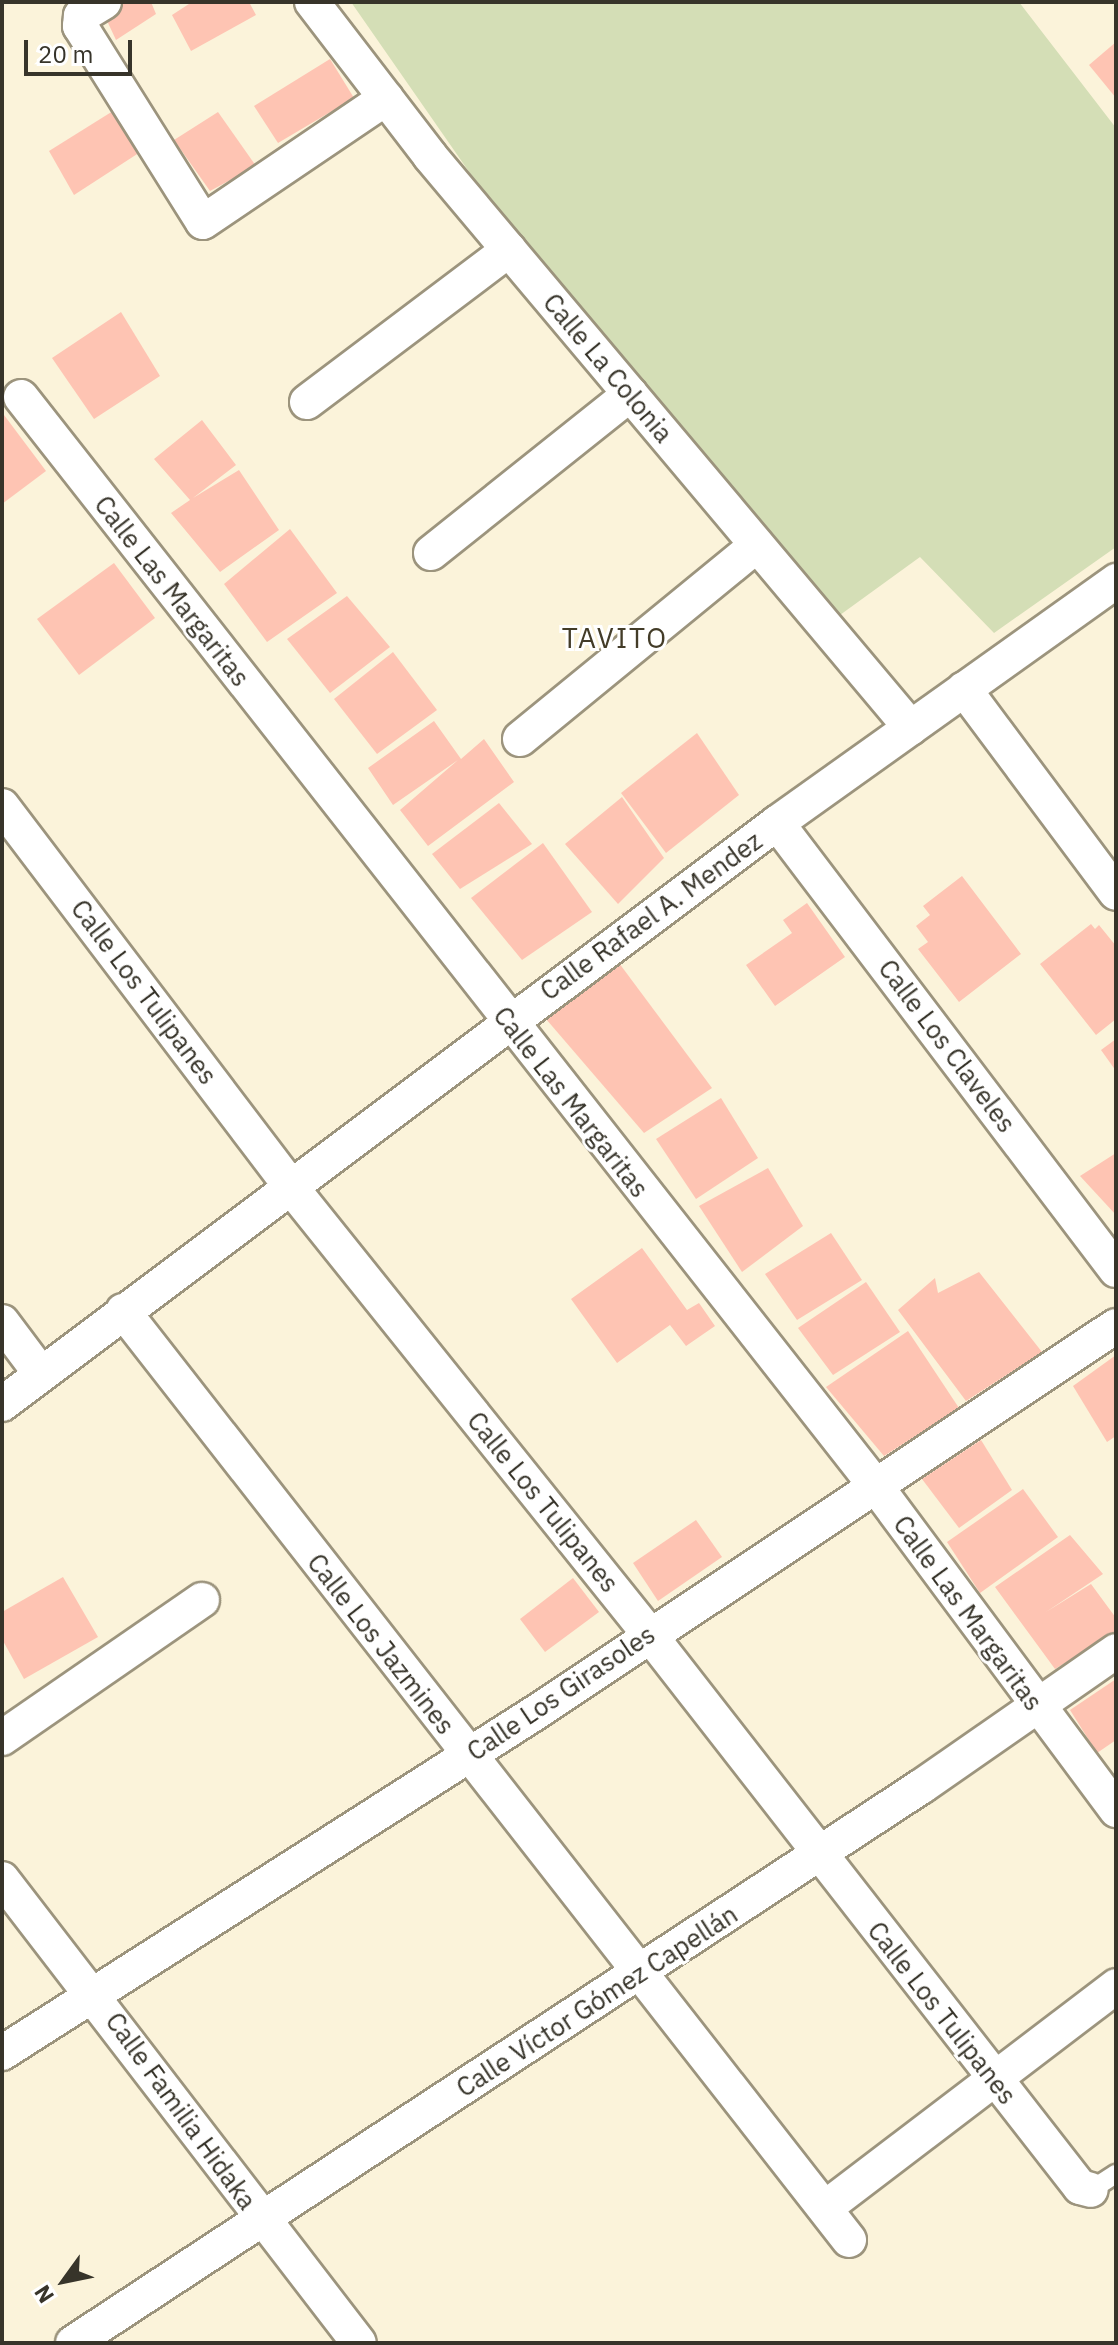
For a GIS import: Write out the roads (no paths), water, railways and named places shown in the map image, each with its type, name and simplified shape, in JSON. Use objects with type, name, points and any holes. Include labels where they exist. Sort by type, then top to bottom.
[{"type":"street","points":[[104,2],[81,16],[80,26],[203,222],[386,98]]},
{"type":"street","name":"Calle La Colonia","points":[[312,2],[509,250],[911,728]]},
{"type":"street","points":[[307,402],[509,250]]},
{"type":"street","points":[[431,553],[630,394]]},
{"type":"street","name":"Calle Las Margaritas","points":[[21,397],[508,1022],[875,1485],[1036,1707],[1116,1810]]},
{"type":"street","points":[[520,739],[757,545]]},
{"type":"street","name":"Calle Rafael A. Mendez","points":[[2,1404],[777,823],[1116,581]]},
{"type":"street","points":[[964,689],[1116,893]]},
{"type":"street","name":"Calle Los Tulipanes","points":[[2,806],[290,1186],[649,1634],[994,2080],[1080,2187],[1104,2182]]},
{"type":"street","name":"Calle Los Claveles","points":[[777,823],[1116,1270]]},
{"type":"street","name":"Calle Los Jazmines","points":[[123,1311],[849,2240]]},
{"type":"street","points":[[2,1322],[41,1374]]},
{"type":"street","name":"Calle Los Girasoles","points":[[2,2053],[468,1755],[1116,1326]]},
{"type":"street","points":[[2,1738],[202,1600]]},
{"type":"street","name":"Calle Víctor Gómez Capellán","points":[[73,2343],[640,1973],[1116,1651]]},
{"type":"street","name":"Calle Familia Hidaka","points":[[2,1879],[95,1994],[262,2221],[359,2343]]},
{"type":"street","points":[[825,2208],[1116,1986]]},
{"type":"district","name":"TAVITO","points":[[615,638]]}]
